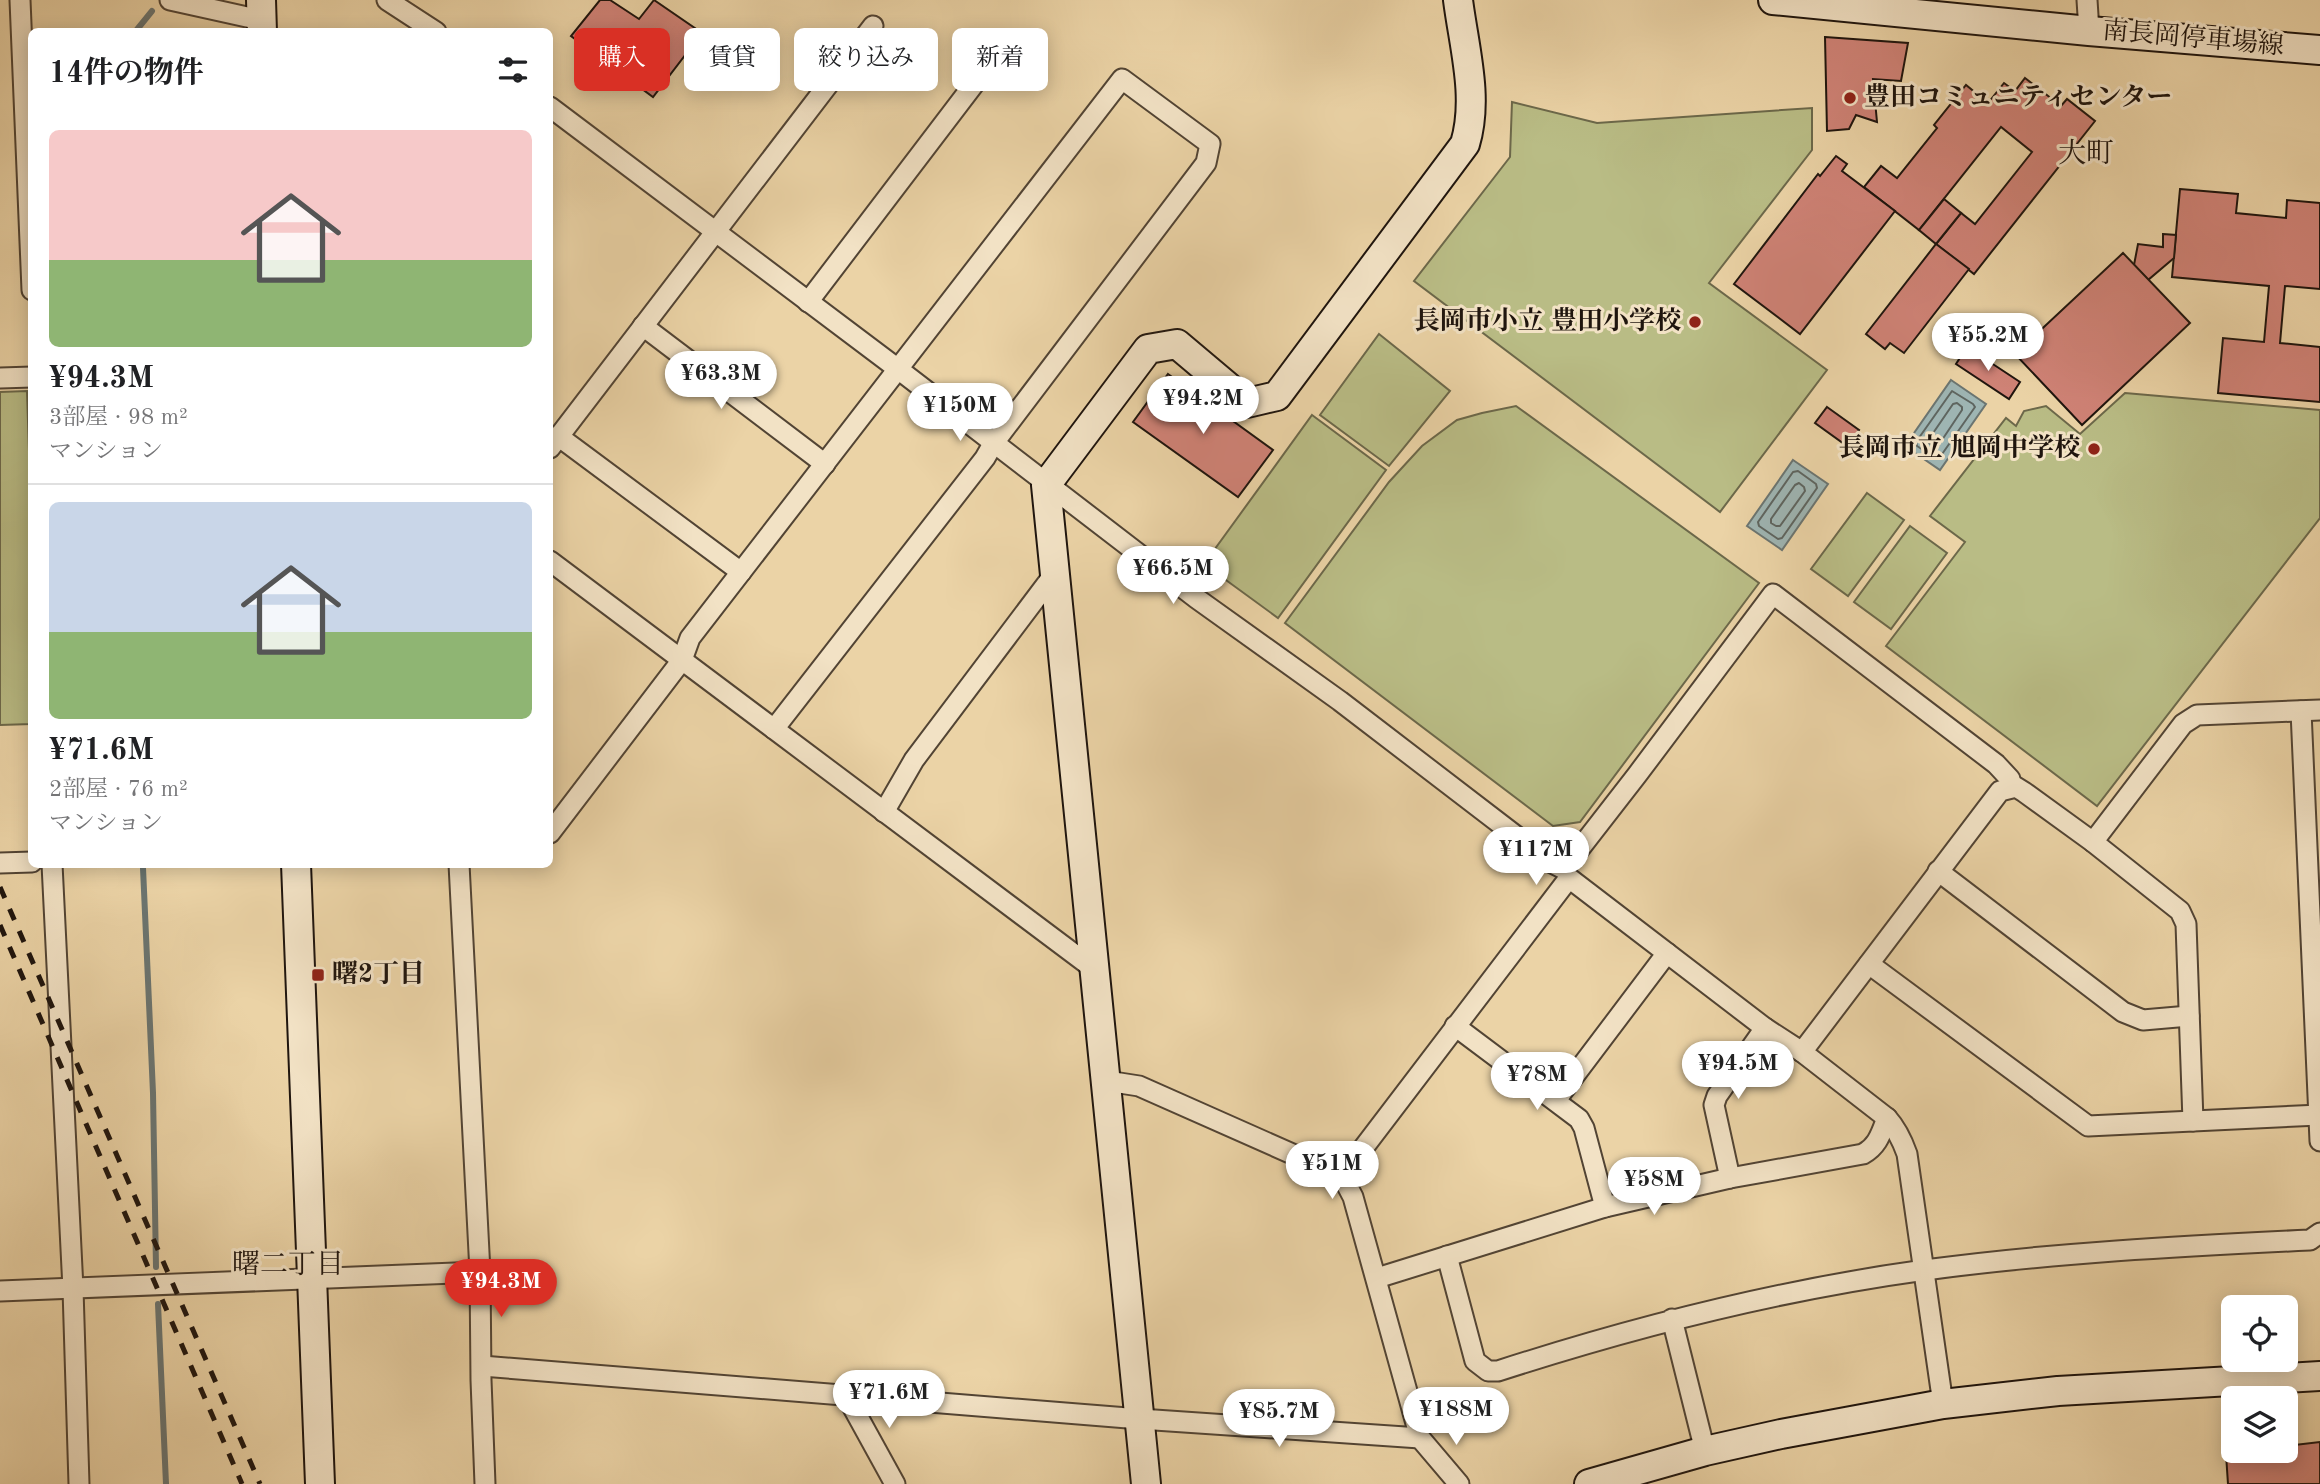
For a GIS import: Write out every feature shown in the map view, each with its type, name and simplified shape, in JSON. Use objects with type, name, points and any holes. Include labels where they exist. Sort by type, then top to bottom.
[{"type":"street","points":[[20,0],[28,193]]},
{"type":"street","points":[[170,0],[261,17]]},
{"type":"street","points":[[387,0],[430,28]]},
{"type":"street","points":[[1146,1484],[1046,485],[1147,349],[1177,344],[1247,402],[1277,396],[1465,144],[1471,124],[1472,103],[1458,0]]},
{"type":"street","points":[[2087,0],[2089,31]]},
{"type":"street","name":"南長岡停車場線","points":[[1786,1],[2089,31],[2320,50]]},
{"type":"street","points":[[741,572],[554,442],[873,26]]},
{"type":"street","points":[[553,829],[682,660],[690,638],[1122,79],[1210,144],[1206,163],[985,458],[774,729]]},
{"type":"street","points":[[808,302],[969,91]]},
{"type":"street","points":[[553,109],[898,369],[1206,606],[1340,701],[1765,1028],[1802,1052],[1887,1118],[1896,1127],[1907,1154],[1943,1404]]},
{"type":"street","points":[[643,326],[825,464]]},
{"type":"street","points":[[0,378],[28,377]]},
{"type":"street","points":[[553,563],[1094,969]]},
{"type":"street","points":[[884,812],[914,760],[1055,573]]},
{"type":"street","points":[[1342,1176],[1773,594],[1996,764],[2010,779],[2011,787]]},
{"type":"street","points":[[2094,842],[2183,724],[2190,719],[2197,715],[2310,710],[2320,1140]]},
{"type":"street","points":[[1802,1052],[2000,791],[2011,787],[2025,792],[2094,842],[2180,911],[2184,918],[2193,1121]]},
{"type":"street","points":[[0,863],[28,862]]},
{"type":"street","points":[[52,868],[74,1289],[79,1484]]},
{"type":"street","points":[[296,868],[320,1484]]},
{"type":"street","points":[[459,868],[480,1272],[485,1484]]},
{"type":"street","points":[[1938,871],[2123,1012],[2143,1020],[2189,1016]]},
{"type":"street","points":[[1556,1100],[1667,953]]},
{"type":"street","points":[[1869,964],[2088,1126],[2319,1115]]},
{"type":"street","points":[[1455,1026],[1579,1119],[1584,1128],[1605,1207]]},
{"type":"street","points":[[1730,1178],[1714,1105],[1717,1096],[1765,1028]]},
{"type":"street","points":[[1107,1081],[1139,1086],[1342,1176],[1353,1197],[1420,1438],[1459,1484]]},
{"type":"street","points":[[1377,1278],[1605,1207],[1730,1178],[1863,1154],[1878,1142],[1887,1118]]},
{"type":"street","points":[[1447,1256],[1475,1361],[1488,1371],[1498,1371],[1581,1344],[1672,1319],[1776,1296],[1923,1270],[2093,1252],[2310,1240],[2320,1233]]},
{"type":"street","points":[[0,1292],[480,1272]]},
{"type":"street","points":[[1672,1319],[1705,1451]]},
{"type":"street","points":[[482,1366],[1140,1419],[1420,1438]]},
{"type":"street","points":[[1589,1484],[1705,1451],[1943,1404],[2058,1391],[2320,1376]]},
{"type":"street","points":[[846,1395],[895,1484]]},
{"type":"green space","points":[[1512,102],[1597,123],[1812,108],[1812,150],[1709,283],[1827,370],[1720,512],[1414,281],[1510,157]]},
{"type":"green space","points":[[1379,334],[1450,391],[1389,466],[1320,415]]},
{"type":"green space","points":[[27,391],[28,724],[0,725],[0,392]]},
{"type":"green space","points":[[2125,393],[2320,410],[2320,518],[2097,806],[1886,646],[1965,542],[1930,516],[2006,418],[2016,426],[2024,411],[2046,406],[2080,434]]},
{"type":"green space","points":[[1516,406],[1759,583],[1580,822],[1553,826],[1285,623],[1389,482],[1422,446],[1457,420]]},
{"type":"green space","points":[[1312,415],[1386,470],[1278,618],[1204,564]]},
{"type":"green space","points":[[1867,493],[1904,520],[1848,596],[1811,569]]},
{"type":"green space","points":[[1910,526],[1947,553],[1891,629],[1854,602]]},
{"type":"water","points":[[1951,380],[1986,404],[1940,470],[1905,446]]},
{"type":"water","points":[[1793,460],[1828,484],[1782,550],[1747,526]]},
{"type":"building","points":[[600,0],[610,0],[639,19],[654,0],[695,28],[684,28],[684,57],[670,75],[670,28],[577,28]]},
{"type":"building","name":"豊田コミュニティセンター","points":[[1825,37],[1908,43],[1901,81],[1873,79],[1877,122],[1856,115],[1849,129],[1827,131]]},
{"type":"building","points":[[2025,78],[2061,106],[2067,99],[2095,121],[1974,274],[1936,244],[1961,213],[1975,224],[2032,152],[2001,127],[1919,230],[1864,187],[1881,166],[1897,178],[1937,128],[1934,125],[1966,85],[1988,103],[2004,83],[2015,91]]},
{"type":"building","points":[[645,91],[658,91],[653,97]]},
{"type":"building","points":[[1836,156],[1847,164],[1842,171],[1895,211],[1800,334],[1734,284],[1818,174],[1820,176]]},
{"type":"building","points":[[2180,189],[2238,194],[2236,213],[2286,218],[2287,200],[2320,203],[2320,289],[2285,286],[2280,343],[2320,347],[2320,402],[2218,393],[2223,338],[2264,342],[2269,286],[2172,277]]},
{"type":"building","points":[[1944,199],[1961,213],[1936,244],[1919,230]]},
{"type":"building","points":[[2163,234],[2176,235],[2174,258],[2148,280],[2134,265],[2138,244],[2163,247]]},
{"type":"building","points":[[1936,244],[1969,269],[1904,353],[1890,343],[1885,349],[1866,334]]},
{"type":"building","points":[[2123,253],[2190,323],[2082,425],[2015,354]]},
{"type":"building","points":[[1967,347],[2020,382],[2009,399],[1956,364]]},
{"type":"building","points":[[1168,374],[1273,450],[1238,497],[1133,422]]},
{"type":"building","points":[[1827,407],[1859,430],[1847,446],[1815,423]]},
{"type":"building","points":[[2320,1442],[2320,1484],[2228,1484],[2227,1463],[2298,1463],[2298,1445]]},
{"type":"waterway","points":[[138,28],[152,11]]},
{"type":"waterway","points":[[143,868],[153,1093],[156,1267]]},
{"type":"waterway","points":[[158,1304],[166,1484]]},
{"type":"railway","points":[[0,887],[260,1484]]},
{"type":"railway","points":[[0,925],[242,1484]]},
{"type":"place","name":"豊田コミュニティセンター","points":[[1850,98]]},
{"type":"place","name":"長岡市小立 豊田小学校","points":[[1695,322]]},
{"type":"place","name":"長岡市立 旭岡中学校","points":[[2094,449]]},
{"type":"place","name":"曙2丁目","points":[[318,975]]},
{"type":"district","name":"大町","points":[[2086,155]]},
{"type":"district","name":"曙二丁目","points":[[288,1266]]}]
